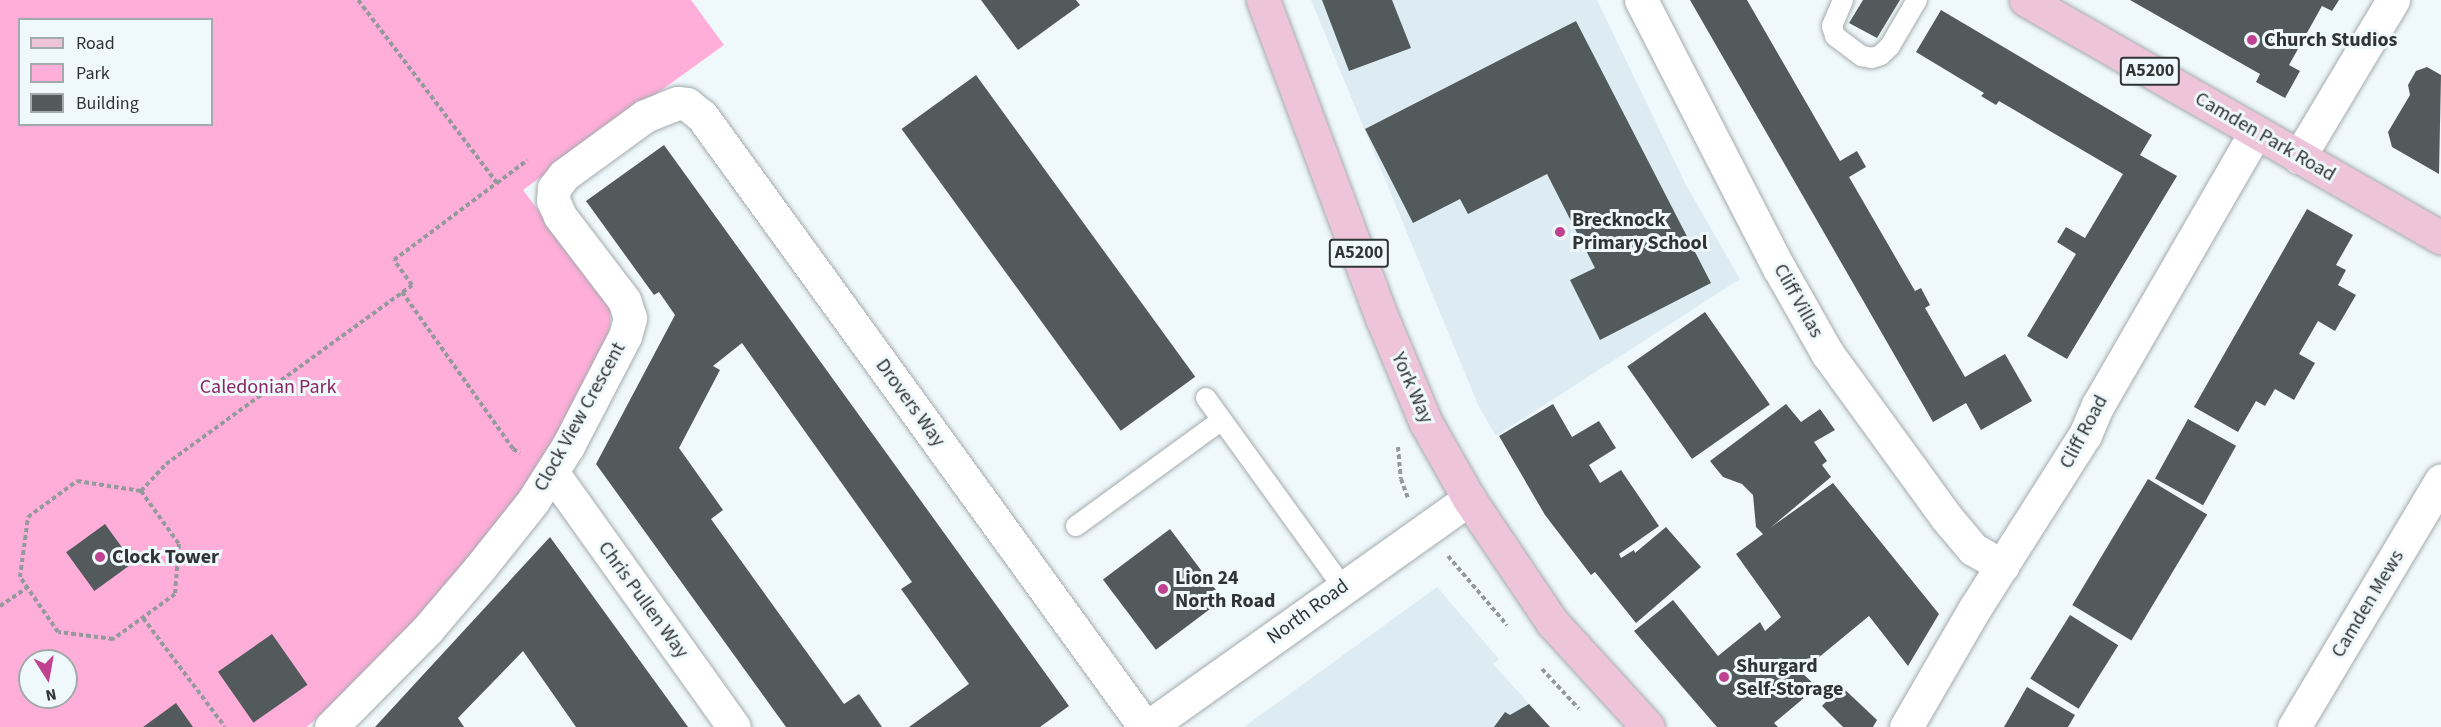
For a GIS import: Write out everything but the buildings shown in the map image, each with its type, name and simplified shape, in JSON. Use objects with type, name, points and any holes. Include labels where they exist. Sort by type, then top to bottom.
[{"type":"main road","name":"York Way","points":[[1263,0],[1396,352],[1426,423],[1469,499],[1552,622],[1648,727]]},
{"type":"main road","name":"Camden Park Road","points":[[2026,0],[2441,238]]},
{"type":"street","name":"Cliff Villas","points":[[1641,0],[1775,260],[1827,353],[1946,517],[1973,549],[2003,566]]},
{"type":"street","points":[[2299,157],[2393,0]]},
{"type":"street","name":"Drovers Way","points":[[660,108],[687,104],[702,116],[1147,727]]},
{"type":"street","name":"Clock View Crescent","points":[[331,727],[427,630],[552,472],[625,336],[630,318],[624,300],[560,216],[553,200],[554,188],[564,175],[660,108]]},
{"type":"street","name":"Cliff Road","points":[[1906,727],[2085,435],[2098,405],[2255,133]]},
{"type":"street","name":"Chris Pullen Way","points":[[552,472],[734,727]]},
{"type":"street","name":"Camden Mews","points":[[2294,727],[2441,480]]},
{"type":"street","name":"North Road","points":[[1147,727],[1469,499]]},
{"type":"lane","points":[[1844,0],[1832,26],[1835,36],[1862,56],[1872,57],[1881,55],[1890,46],[1917,0]]},
{"type":"lane","points":[[1206,398],[1343,587]]},
{"type":"lane","points":[[1076,526],[1222,420]]},
{"type":"path","points":[[141,491],[166,464],[412,285],[393,260],[496,183],[358,0]]},
{"type":"path","points":[[402,292],[513,449],[552,472]]},
{"type":"path","points":[[77,481],[141,491],[179,543],[175,594],[113,639],[58,632],[20,577],[28,517],[77,481]]},
{"type":"path","points":[[0,606],[27,588]]},
{"type":"path","points":[[144,618],[225,727]]},
{"type":"shaded area","name":"Brecknock Primary School","points":[[1311,0],[1597,0],[1686,185],[1740,279],[1496,436],[1479,407]]},
{"type":"shaded area","points":[[1437,587],[1499,659],[1493,664],[1550,727],[1244,727]]},
{"type":"green space","name":"Caledonian Park","points":[[0,0],[691,0],[724,45],[523,190],[611,306],[610,337],[556,442],[472,563],[367,671],[307,727],[0,727]]},
{"type":"place","name":"Church Studios","points":[[2252,40]]},
{"type":"place","name":"Brecknock Primary School","points":[[1560,232]]},
{"type":"place","name":"Clock Tower","points":[[100,557]]},
{"type":"place","name":"Lion 24 North Road","points":[[1163,589]]},
{"type":"place","name":"Shurgard Self-Storage","points":[[1724,677]]}]
